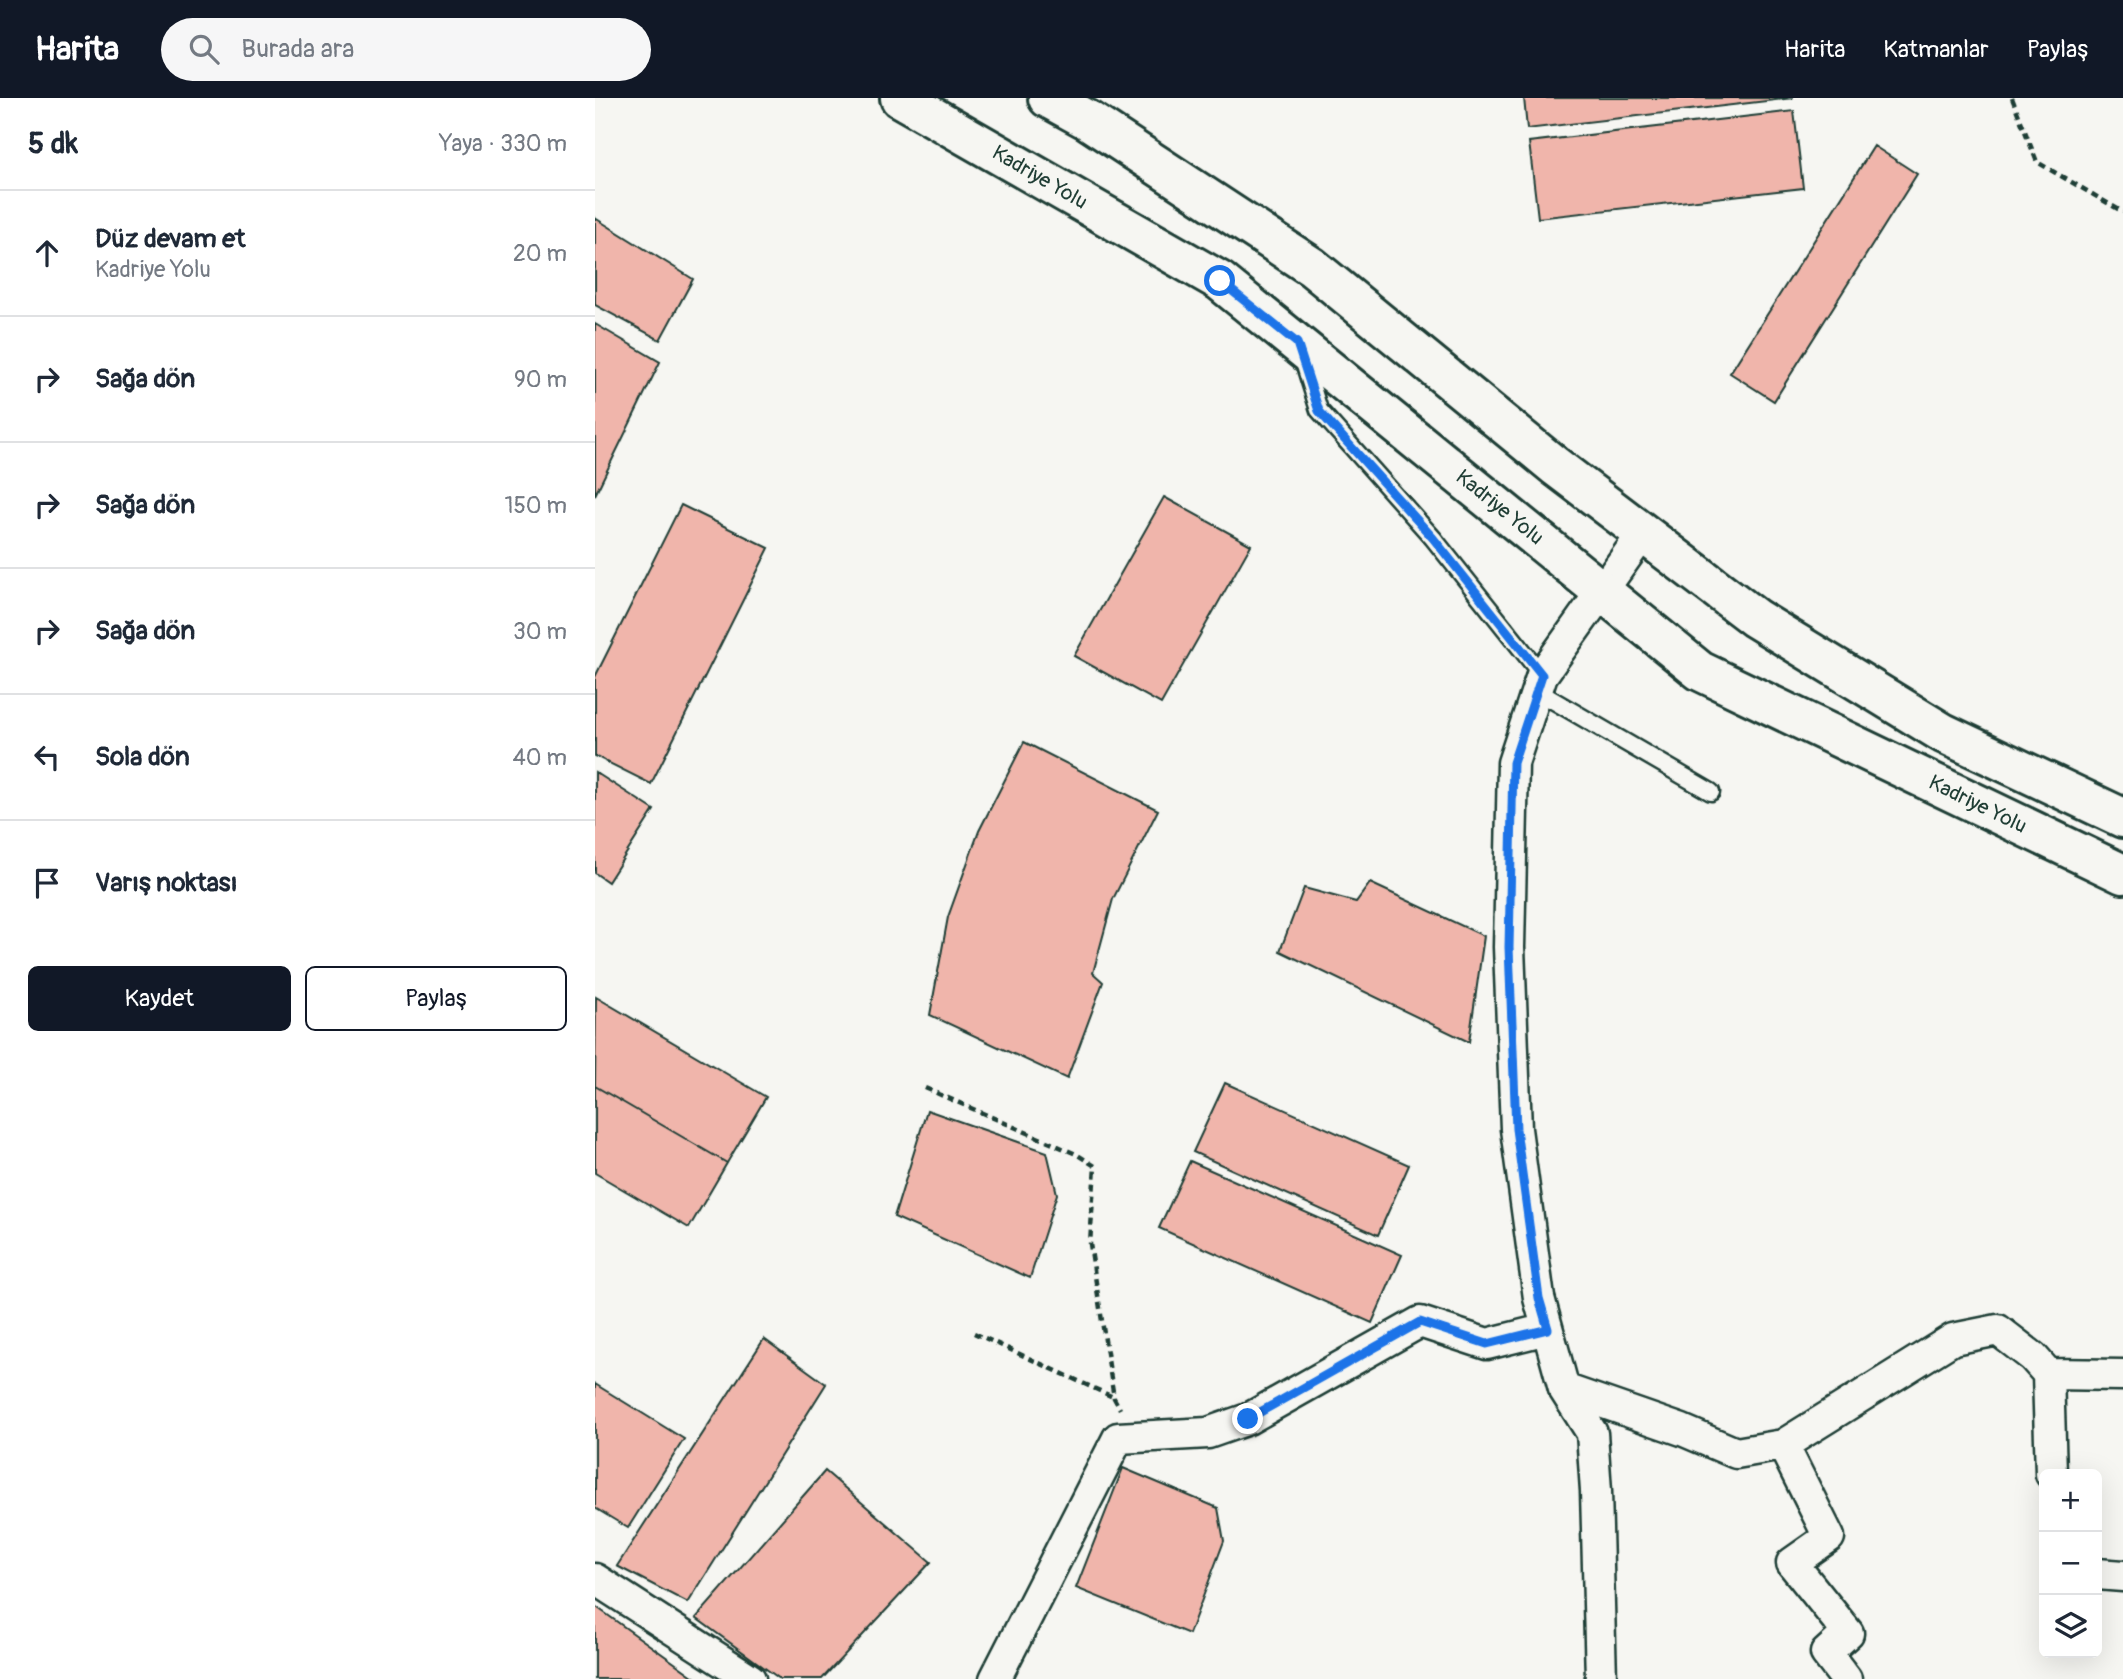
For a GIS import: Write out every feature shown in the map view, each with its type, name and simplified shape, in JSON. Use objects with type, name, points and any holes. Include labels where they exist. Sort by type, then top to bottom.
[{"type":"main road","name":"Kadriye Yolu","points":[[900,98],[1220,281],[1700,671],[2123,874]]},
{"type":"main road","points":[[1048,98],[1088,120],[1312,267],[1555,466],[1755,618],[1944,733],[2123,818]]},
{"type":"street","points":[[1601,1679],[1597,1491],[1592,1433],[1564,1389],[1539,1298],[1516,1129],[1509,947],[1513,763],[1540,683],[1601,588],[1644,532]]},
{"type":"street","points":[[995,1679],[1118,1438],[1209,1433],[1248,1419],[1420,1322],[1487,1344],[1548,1329]]},
{"type":"street","points":[[1564,1389],[1682,1430],[1736,1453],[1783,1445],[1953,1339],[1998,1330],[2033,1357],[2047,1374],[2051,1469]]},
{"type":"street","points":[[2047,1374],[2123,1375]]},
{"type":"street","points":[[1783,1445],[1829,1537],[1792,1563],[1848,1633],[1826,1653],[1846,1679]]},
{"type":"street","points":[[2102,1574],[2123,1576]]},
{"type":"street","points":[[595,1578],[750,1679]]},
{"type":"lane","points":[[1297,343],[1319,411],[1433,538],[1540,683],[1711,792]]},
{"type":"path","points":[[2012,98],[2037,162],[2123,212]]},
{"type":"path","points":[[925,1088],[1076,1154],[1095,1166],[1090,1244],[1114,1398],[1136,1437]]},
{"type":"path","points":[[974,1333],[1114,1398]]},
{"type":"building","points":[[1524,98],[1793,98],[1527,129]]},
{"type":"building","points":[[1794,111],[1803,188],[1538,218],[1529,142]]},
{"type":"building","points":[[1874,146],[1917,174],[1774,401],[1730,373]]},
{"type":"building","points":[[595,218],[693,279],[660,340],[595,305]]},
{"type":"building","points":[[595,324],[660,362],[595,495]]},
{"type":"building","points":[[1164,497],[1251,545],[1161,704],[1074,656]]},
{"type":"building","points":[[681,505],[769,548],[651,784],[595,756],[595,677]]},
{"type":"building","points":[[1024,742],[1158,810],[1113,899],[1093,973],[1103,982],[1067,1079],[930,1015],[948,917],[979,831]]},
{"type":"building","points":[[595,772],[654,810],[608,882],[595,873]]},
{"type":"building","points":[[1370,883],[1484,936],[1469,1042],[1280,951],[1304,888],[1356,902]]},
{"type":"building","points":[[596,997],[766,1097],[727,1163],[595,1086]]},
{"type":"building","points":[[1225,1083],[1409,1165],[1378,1235],[1193,1152]]},
{"type":"building","points":[[595,1086],[727,1163],[689,1228],[595,1173]]},
{"type":"building","points":[[927,1110],[1047,1152],[1057,1194],[1030,1278],[894,1217]]},
{"type":"building","points":[[1190,1161],[1402,1255],[1372,1323],[1159,1228]]},
{"type":"building","points":[[764,1339],[826,1384],[688,1603],[617,1566]]},
{"type":"building","points":[[595,1384],[684,1439],[628,1528],[595,1508]]},
{"type":"building","points":[[1123,1468],[1218,1508],[1224,1541],[1189,1634],[1076,1588]]},
{"type":"building","points":[[825,1471],[931,1562],[822,1679],[780,1679],[696,1618]]},
{"type":"building","points":[[595,1606],[697,1679],[595,1679]]},
{"type":"route","points":[[1220,281],[1297,343],[1319,411],[1433,538],[1542,675],[1513,763],[1509,947],[1516,1129],[1539,1298],[1548,1329],[1487,1344],[1420,1322],[1248,1419]]}]
